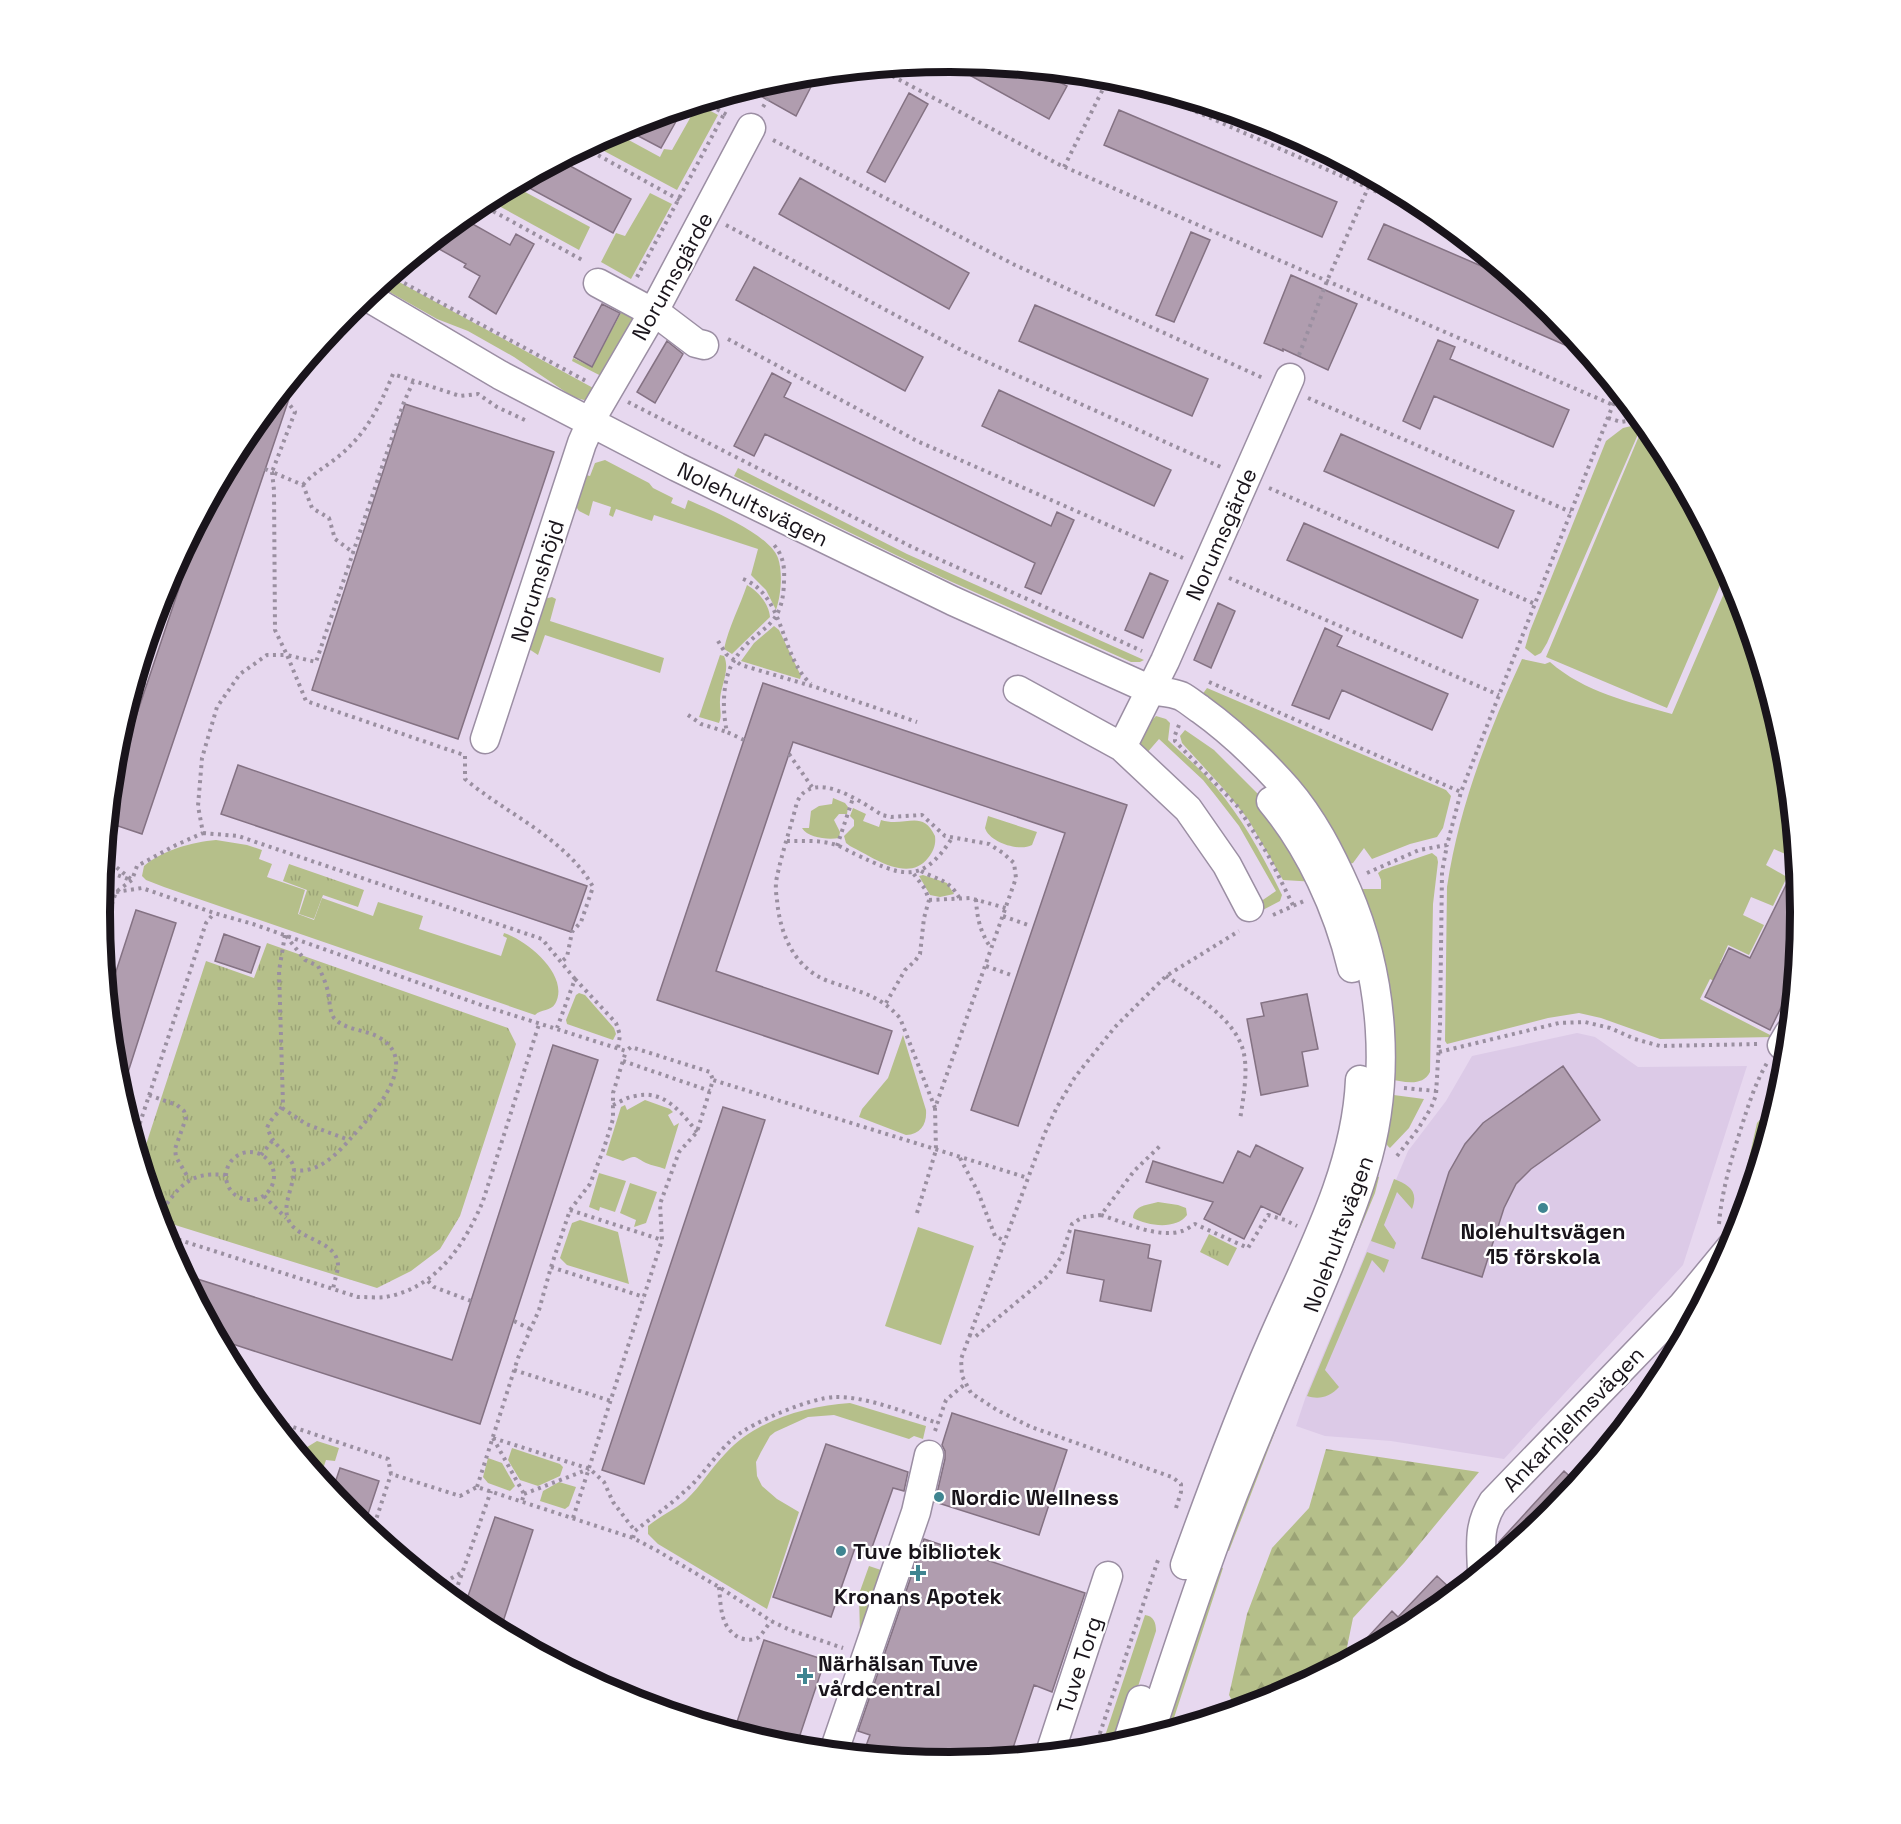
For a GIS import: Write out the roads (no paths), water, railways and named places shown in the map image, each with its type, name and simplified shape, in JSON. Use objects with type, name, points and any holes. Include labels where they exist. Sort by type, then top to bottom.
[{"type":"street","name":"Norumsgärde","points":[[592,424],[607,392],[653,313],[751,128]]},
{"type":"street","points":[[594,274],[696,343],[712,340]]},
{"type":"street","name":"Nolehultsvägen","points":[[375,301],[500,375],[592,424],[952,601],[1151,690],[1181,696],[1186,711],[1261,788],[1286,819],[1304,848],[1324,888],[1348,952],[1357,989],[1362,1036],[1360,1084],[1354,1123],[1343,1171],[1254,1382],[1203,1514],[1173,1598],[1130,1732]]},
{"type":"street","name":"Norumsgärde","points":[[1122,747],[1165,661],[1288,383]]},
{"type":"street","name":"Norumshöjd","points":[[477,731],[580,448],[592,424]]},
{"type":"street","points":[[1018,690],[1122,747],[1188,809],[1227,865],[1256,917]]},
{"type":"street","name":"Nolehultsvägen","points":[[1152,1727],[1209,1556],[1342,1233],[1364,1172],[1375,1124],[1380,1076],[1380,1033],[1376,986],[1358,915],[1314,825],[1295,798],[1269,768],[1214,720],[1186,711]]},
{"type":"street","name":"Ankarhjelmsvägen","points":[[1481,1562],[1480,1536],[1485,1516],[1493,1502],[1699,1293]]},
{"type":"street","points":[[836,1744],[916,1512],[929,1455]]},
{"type":"street","name":"Tuve Torg","points":[[1052,1746],[1108,1576]]},
{"type":"place","name":"Nolehultsvägen 15 förskola","points":[[1543,1208]]},
{"type":"place","name":"Nordic Wellness","points":[[939,1497]]},
{"type":"place","name":"Tuve bibliotek","points":[[841,1551]]},
{"type":"place","name":"Kronans Apotek","points":[[918,1573]]},
{"type":"place","name":"Närhälsan Tuve vårdcentral","points":[[805,1676]]}]
